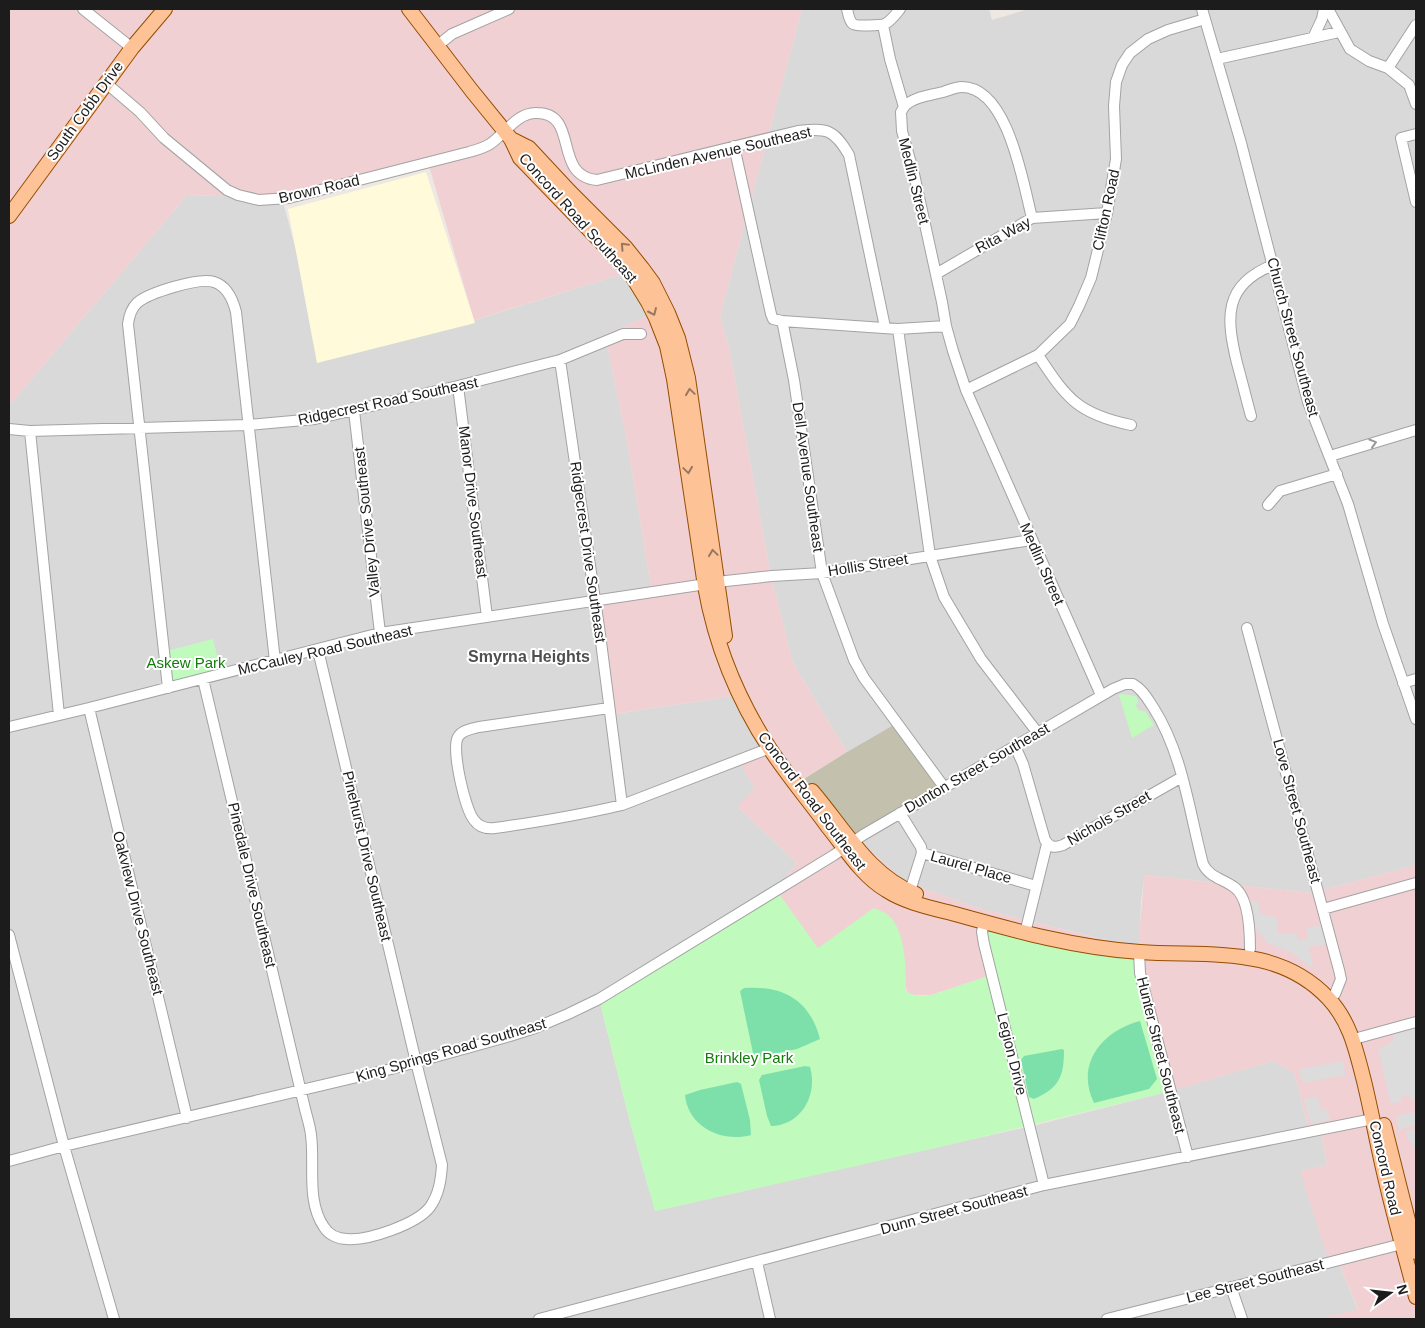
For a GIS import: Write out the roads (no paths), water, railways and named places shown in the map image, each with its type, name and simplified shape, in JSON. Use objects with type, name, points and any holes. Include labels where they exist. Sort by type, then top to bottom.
[{"type":"main road","name":"South Cobb Drive","points":[[9,216],[132,48],[165,9]]},
{"type":"main road","name":"Concord Road Southeast","points":[[409,9],[509,136],[529,148],[626,248],[653,283],[678,338],[688,378],[714,626],[731,675],[770,748],[849,845],[881,874],[893,883],[910,891],[1027,925],[1063,934],[1118,942],[1250,949],[1273,955],[1304,969],[1335,994],[1349,1013],[1357,1038]]},
{"type":"main road","name":"Concord Road Southeast","points":[[711,584],[726,640],[756,711],[789,762],[872,880],[895,895],[920,904],[1062,941],[1139,952],[1249,956],[1279,965],[1312,984],[1328,998],[1357,1038]]},
{"type":"main road","name":"Concord Road","points":[[1357,1038],[1386,1180],[1416,1297]]},
{"type":"main road","name":"Concord Road","points":[[1357,1038],[1416,1252]]},
{"type":"street","points":[[83,9],[132,48]]},
{"type":"street","points":[[437,46],[452,34],[509,9]]},
{"type":"street","points":[[847,9],[851,22],[855,26],[883,25],[888,23],[900,9]]},
{"type":"street","name":"Church Street Southeast","points":[[1202,9],[1273,265],[1308,402],[1350,511],[1382,624],[1416,719]]},
{"type":"street","points":[[1326,9],[1350,49],[1388,68],[1409,85],[1416,104]]},
{"type":"street","points":[[1313,38],[1326,9]]},
{"type":"street","name":"Clifton Road","points":[[966,390],[1038,355],[1070,324],[1091,278],[1106,213],[1116,159],[1114,106],[1116,82],[1122,65],[1130,53],[1148,40],[1168,30],[1205,19]]},
{"type":"street","points":[[883,25],[890,59],[904,107],[906,104],[917,100],[961,87],[978,91],[990,99],[1011,138],[1032,218]]},
{"type":"street","points":[[1388,68],[1416,25]]},
{"type":"street","points":[[1217,59],[1339,32]]},
{"type":"street","name":"Brown Road","points":[[106,83],[140,112],[164,138],[212,179],[227,190],[238,195],[259,200],[290,198],[469,152],[509,136]]},
{"type":"street","name":"Medlin Street","points":[[904,107],[902,112],[902,131],[914,174],[946,326],[966,390],[1101,695]]},
{"type":"street","name":"McLinden Avenue Southeast","points":[[509,136],[526,114],[540,112],[548,114],[559,124],[574,169],[582,176],[597,180],[798,131],[826,131],[835,135],[849,155],[885,327]]},
{"type":"street","points":[[1416,134],[1401,138],[1416,202]]},
{"type":"street","name":"Dell Avenue Southeast","points":[[734,146],[771,314],[774,319],[782,321],[794,380],[822,573],[854,660],[864,678],[944,787]]},
{"type":"street","name":"Rita Way","points":[[936,274],[1032,218],[1106,213]]},
{"type":"street","points":[[1251,416],[1230,331],[1230,313],[1235,299],[1248,279],[1273,265]]},
{"type":"street","points":[[168,688],[128,324],[132,309],[138,302],[150,295],[202,281],[214,282],[222,286],[234,303],[238,322],[275,661]]},
{"type":"street","points":[[782,321],[898,329],[946,326]]},
{"type":"street","points":[[898,329],[930,556],[944,597],[981,659],[1037,732]]},
{"type":"street","name":"Ridgecrest Road Southeast","points":[[9,429],[30,431],[248,425],[302,421],[354,411],[560,360],[623,334],[641,334]]},
{"type":"street","points":[[1038,355],[1059,387],[1074,402],[1085,410],[1099,416],[1131,425]]},
{"type":"street","name":"Ridgecrest Drive Southeast","points":[[560,360],[596,602],[622,805]]},
{"type":"street","name":"Manor Drive Southeast","points":[[458,386],[488,617]]},
{"type":"street","name":"Valley Drive Southeast","points":[[354,411],[380,633]]},
{"type":"street","points":[[1330,456],[1416,430]]},
{"type":"street","points":[[30,431],[59,715]]},
{"type":"street","points":[[1268,505],[1280,491],[1337,474]]},
{"type":"street","name":"Hollis Street","points":[[711,584],[772,576],[822,573],[1032,540]]},
{"type":"street","name":"McCauley Road Southeast","points":[[9,727],[380,633],[711,584]]},
{"type":"street","name":"Love Street Southeast","points":[[1247,628],[1340,979],[1335,994]]},
{"type":"street","name":"Pinehurst Drive Southeast","points":[[301,1090],[311,1135],[313,1197],[318,1216],[325,1229],[335,1237],[348,1240],[364,1237],[398,1228],[415,1221],[429,1209],[437,1196],[442,1165],[318,650]]},
{"type":"street","name":"Pinedale Drive Southeast","points":[[203,679],[301,1090]]},
{"type":"street","points":[[1403,683],[1416,679]]},
{"type":"street","points":[[1101,695],[1125,684],[1133,684],[1147,697],[1167,731],[1175,750],[1203,864],[1205,869],[1212,875],[1234,886],[1242,897],[1250,949]]},
{"type":"street","name":"Dunton Street Southeast","points":[[849,845],[1101,695]]},
{"type":"street","name":"Oakview Drive Southeast","points":[[89,708],[187,1118]]},
{"type":"street","points":[[609,708],[469,729],[459,736],[456,742],[456,752],[463,791],[470,814],[475,821],[488,829],[568,817],[622,805],[770,748]]},
{"type":"street","name":"Nichols Street","points":[[1015,746],[1023,764],[1042,833],[1047,844],[1054,848],[1063,845],[1182,777]]},
{"type":"street","name":"Laurel Place","points":[[900,813],[921,847],[922,854],[1036,886]]},
{"type":"street","points":[[1027,925],[1047,844]]},
{"type":"street","name":"King Springs Road Southeast","points":[[9,1161],[64,1146],[416,1062],[517,1034],[552,1021],[584,1007],[849,845]]},
{"type":"street","points":[[910,891],[922,854]]},
{"type":"street","points":[[1323,909],[1416,883]]},
{"type":"street","name":"Legion Drive","points":[[984,922],[982,932],[984,944],[1044,1186]]},
{"type":"street","points":[[9,935],[64,1146],[114,1319]]},
{"type":"street","name":"Hunter Street Southeast","points":[[1139,952],[1140,973],[1188,1157]]},
{"type":"street","points":[[1357,1038],[1416,1022]]},
{"type":"street","name":"Dunn Street Southeast","points":[[539,1319],[1044,1186],[1373,1119]]},
{"type":"street","name":"Lee Street Southeast","points":[[1107,1319],[1402,1244]]},
{"type":"street","points":[[757,1262],[770,1319]]},
{"type":"street","points":[[1231,1287],[1242,1319]]},
{"type":"district","name":"Smyrna Heights","points":[[529,656]]},
{"type":"park label","name":"Askew Park","points":[[186,663]]},
{"type":"park label","name":"Brinkley Park","points":[[749,1058]]}]
